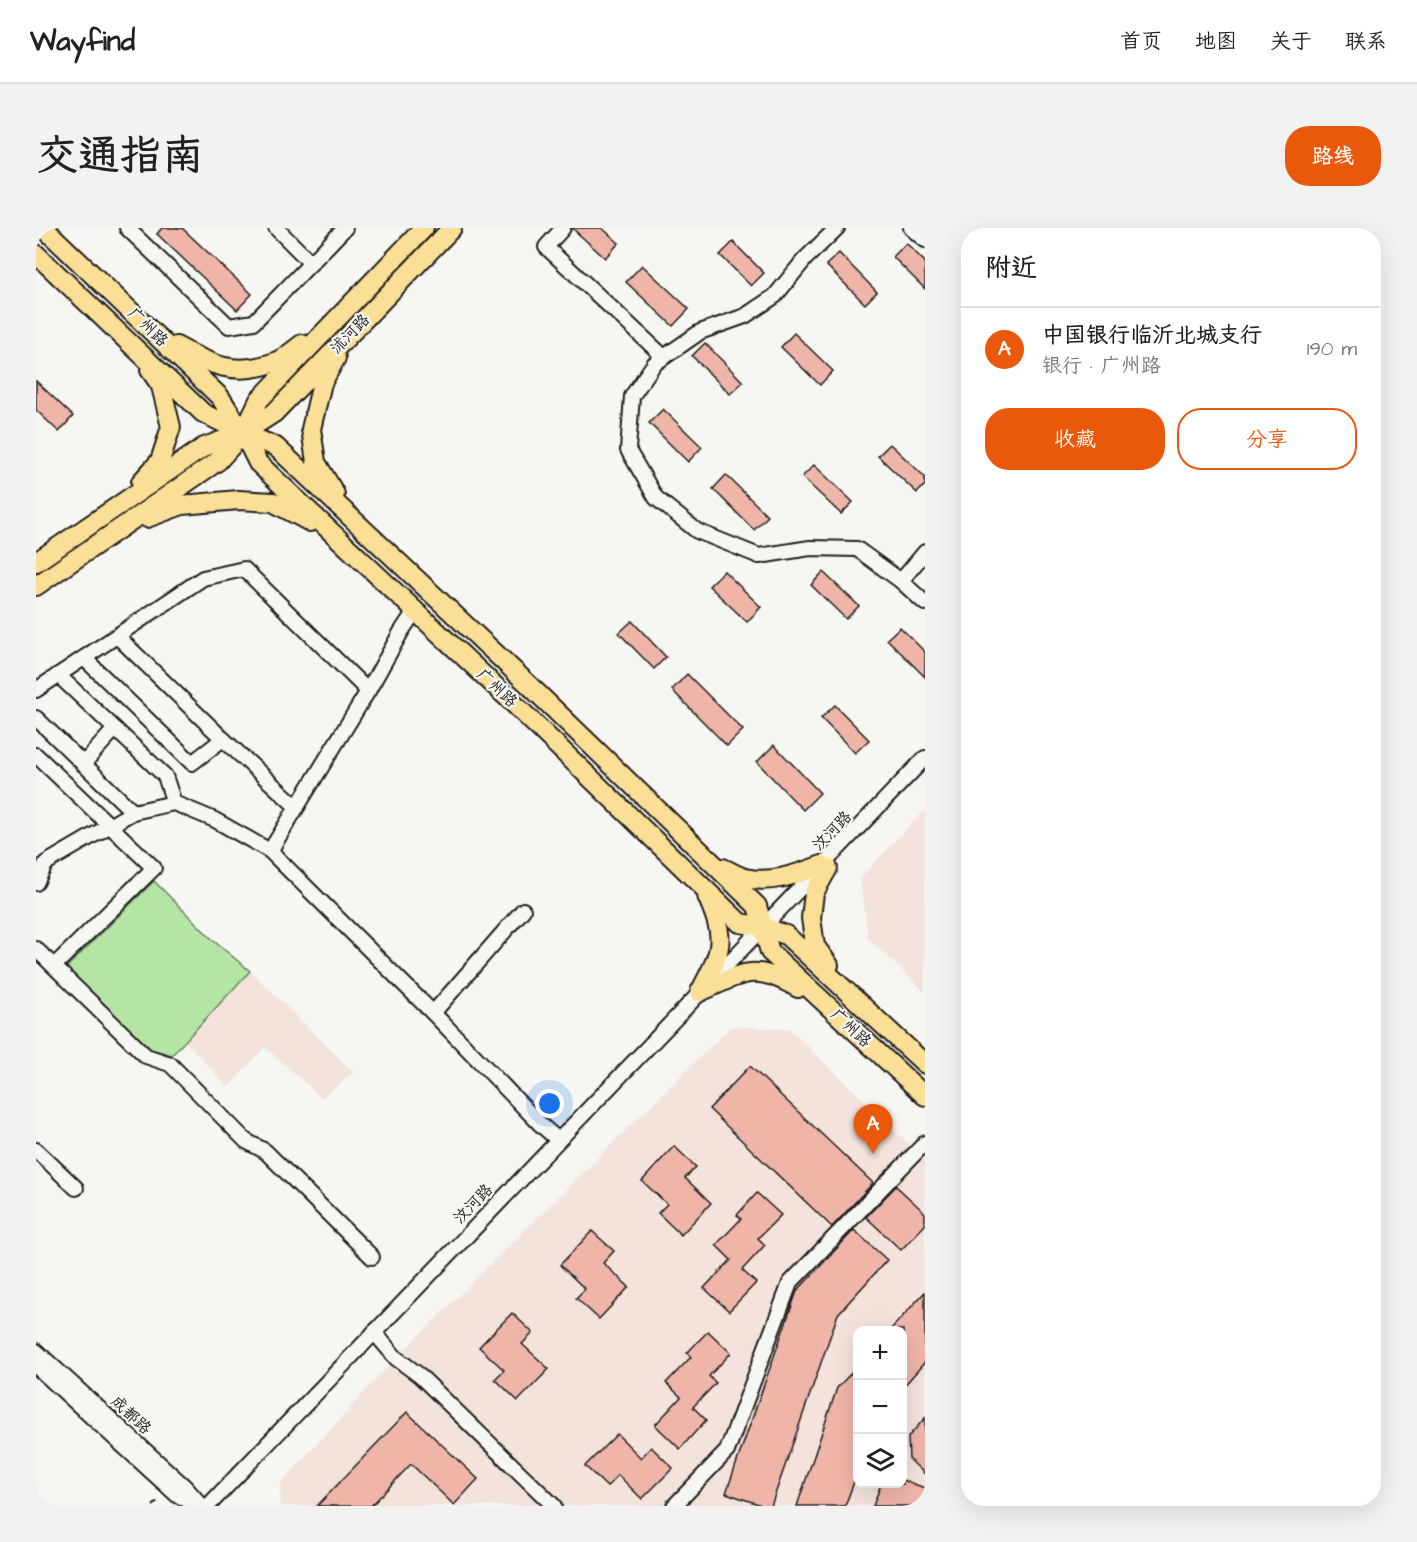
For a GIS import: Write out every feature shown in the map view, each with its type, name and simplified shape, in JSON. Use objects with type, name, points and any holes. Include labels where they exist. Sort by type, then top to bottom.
[{"type":"main road","name":"广州路","points":[[44,228],[220,397],[243,433],[258,463],[511,701],[740,923],[764,927],[786,935],[925,1064]]},
{"type":"main road","name":"沭河路","points":[[36,586],[219,461],[243,433],[260,400],[424,228]]},
{"type":"main road","name":"沭河路","points":[[36,562],[204,447],[243,433],[274,414],[452,228]]},
{"type":"main road","name":"广州路","points":[[36,254],[203,413],[276,447],[528,684],[757,906],[770,952],[925,1096]]},
{"type":"main road","points":[[156,336],[207,362],[241,370],[276,362],[333,323]]},
{"type":"main road","points":[[346,514],[316,462],[311,429],[322,383],[351,333]]},
{"type":"main road","points":[[122,504],[160,461],[171,427],[161,386],[134,347]]},
{"type":"main road","points":[[126,525],[182,506],[239,500],[273,502],[332,534]]},
{"type":"main road","points":[[714,864],[746,878],[772,880],[825,867]]},
{"type":"main road","points":[[825,867],[814,893],[811,918],[815,946],[845,988]]},
{"type":"main road","points":[[700,992],[717,959],[721,937],[716,916],[704,888]]},
{"type":"main road","points":[[700,992],[737,976],[759,971],[778,976],[825,1004]]},
{"type":"street","points":[[127,228],[229,326],[254,322],[345,228]]},
{"type":"street","points":[[276,228],[311,263]]},
{"type":"street","points":[[563,228],[546,247],[664,357]]},
{"type":"street","points":[[837,228],[805,259],[775,296],[745,316],[700,333],[654,364],[632,396],[628,450],[656,498],[697,531],[759,556],[810,548],[857,549],[901,581],[925,603]]},
{"type":"street","points":[[911,228],[925,240]]},
{"type":"street","points":[[901,581],[925,552]]},
{"type":"street","points":[[36,690],[203,578],[244,569],[368,690]]},
{"type":"street","points":[[270,851],[368,690],[400,632],[415,611]]},
{"type":"street","points":[[117,636],[297,807]]},
{"type":"street","points":[[84,658],[192,764],[223,739]]},
{"type":"street","points":[[58,675],[165,776],[174,803]]},
{"type":"street","points":[[36,718],[133,812]]},
{"type":"street","points":[[83,764],[115,729]]},
{"type":"street","points":[[36,755],[153,868],[54,966]]},
{"type":"street","name":"汶河路","points":[[825,867],[925,758]]},
{"type":"street","name":"汶河路","points":[[208,1506],[557,1139],[764,927],[925,767]]},
{"type":"street","points":[[36,883],[46,863],[133,812],[174,803],[215,820],[270,851],[557,1139]]},
{"type":"street","points":[[36,853],[46,863]]},
{"type":"street","points":[[433,1013],[523,910]]},
{"type":"street","points":[[36,948],[146,1056],[170,1064],[246,1141],[265,1151],[372,1257]]},
{"type":"street","points":[[674,1506],[727,1451],[790,1283],[925,1143]]},
{"type":"street","points":[[36,1150],[75,1188]]},
{"type":"street","points":[[374,1332],[396,1358],[419,1375],[554,1506]]},
{"type":"street","name":"成都路","points":[[36,1351],[184,1487],[200,1506]]},
{"type":"street","name":"成都路","points":[[36,1366],[177,1495],[200,1506]]},
{"type":"path","points":[[153,1506],[159,1500]]},
{"type":"shaded area","points":[[925,810],[925,992],[868,938],[860,878]]},
{"type":"shaded area","points":[[250,971],[354,1072],[322,1098],[265,1047],[228,1087],[184,1040]]},
{"type":"shaded area","points":[[730,1027],[790,1029],[925,1160],[925,1506],[280,1506],[281,1483],[396,1358]]},
{"type":"green space","points":[[154,881],[215,942],[250,971],[172,1055],[150,1049],[66,968]]},
{"type":"building","points":[[162,228],[182,228],[252,294],[237,310],[157,234]]},
{"type":"building","points":[[572,228],[602,228],[619,243],[605,258]]},
{"type":"building","points":[[733,242],[764,273],[751,286],[720,255]]},
{"type":"building","points":[[906,243],[925,262],[925,289],[893,257]]},
{"type":"building","points":[[839,253],[877,292],[865,304],[826,265]]},
{"type":"building","points":[[642,265],[689,309],[673,326],[626,282]]},
{"type":"building","points":[[794,333],[833,371],[820,385],[781,347]]},
{"type":"building","points":[[705,343],[743,382],[730,394],[692,356]]},
{"type":"building","points":[[36,381],[73,416],[59,432],[36,410]]},
{"type":"building","points":[[663,409],[702,447],[688,462],[649,423]]},
{"type":"building","points":[[890,444],[925,477],[925,485],[917,493],[878,456]]},
{"type":"building","points":[[814,465],[853,502],[841,514],[802,477]]},
{"type":"building","points":[[726,475],[768,516],[754,530],[713,489]]},
{"type":"building","points":[[724,571],[761,607],[747,622],[709,586]]},
{"type":"building","points":[[823,572],[859,606],[846,619],[811,585]]},
{"type":"building","points":[[632,621],[666,657],[654,669],[619,633]]},
{"type":"building","points":[[900,627],[925,652],[925,677],[887,639]]},
{"type":"building","points":[[687,674],[743,730],[727,746],[672,690]]},
{"type":"building","points":[[835,705],[869,740],[855,753],[821,718]]},
{"type":"building","points":[[774,745],[820,793],[803,810],[757,762]]},
{"type":"building","points":[[750,1066],[873,1183],[832,1227],[709,1109]]},
{"type":"building","points":[[674,1146],[696,1167],[685,1178],[711,1203],[681,1235],[658,1213],[667,1204],[642,1181]]},
{"type":"building","points":[[896,1186],[925,1213],[925,1225],[901,1250],[866,1217]]},
{"type":"building","points":[[757,1193],[781,1215],[758,1238],[765,1245],[742,1270],[756,1283],[729,1311],[704,1288],[731,1260],[716,1245],[741,1219],[737,1215]]},
{"type":"building","points":[[854,1230],[887,1260],[838,1314],[771,1506],[764,1506],[726,1493],[797,1291]]},
{"type":"building","points":[[592,1231],[614,1251],[603,1263],[629,1287],[599,1319],[576,1298],[585,1289],[560,1265]]},
{"type":"building","points":[[925,1292],[925,1362],[907,1382],[907,1326],[894,1326]]},
{"type":"building","points":[[512,1313],[533,1333],[522,1344],[549,1369],[518,1401],[495,1379],[504,1370],[479,1347]]},
{"type":"building","points":[[708,1331],[731,1353],[709,1376],[716,1383],[693,1407],[706,1420],[680,1449],[655,1425],[681,1397],[666,1383],[691,1357],[687,1353]]},
{"type":"building","points":[[853,1371],[853,1484],[845,1506],[797,1506],[837,1388]]},
{"type":"building","points":[[407,1412],[478,1479],[454,1505],[411,1464],[371,1506],[317,1506]]},
{"type":"building","points":[[925,1418],[925,1474],[909,1459],[908,1437]]},
{"type":"building","points":[[617,1434],[641,1458],[651,1447],[673,1468],[642,1499],[618,1475],[607,1487],[585,1466]]},
{"type":"building","points":[[907,1481],[925,1488],[925,1506],[873,1506],[880,1488],[907,1488]]},
{"type":"place","name":"中国银行临沂北城支行","points":[[873,1154]]}]
